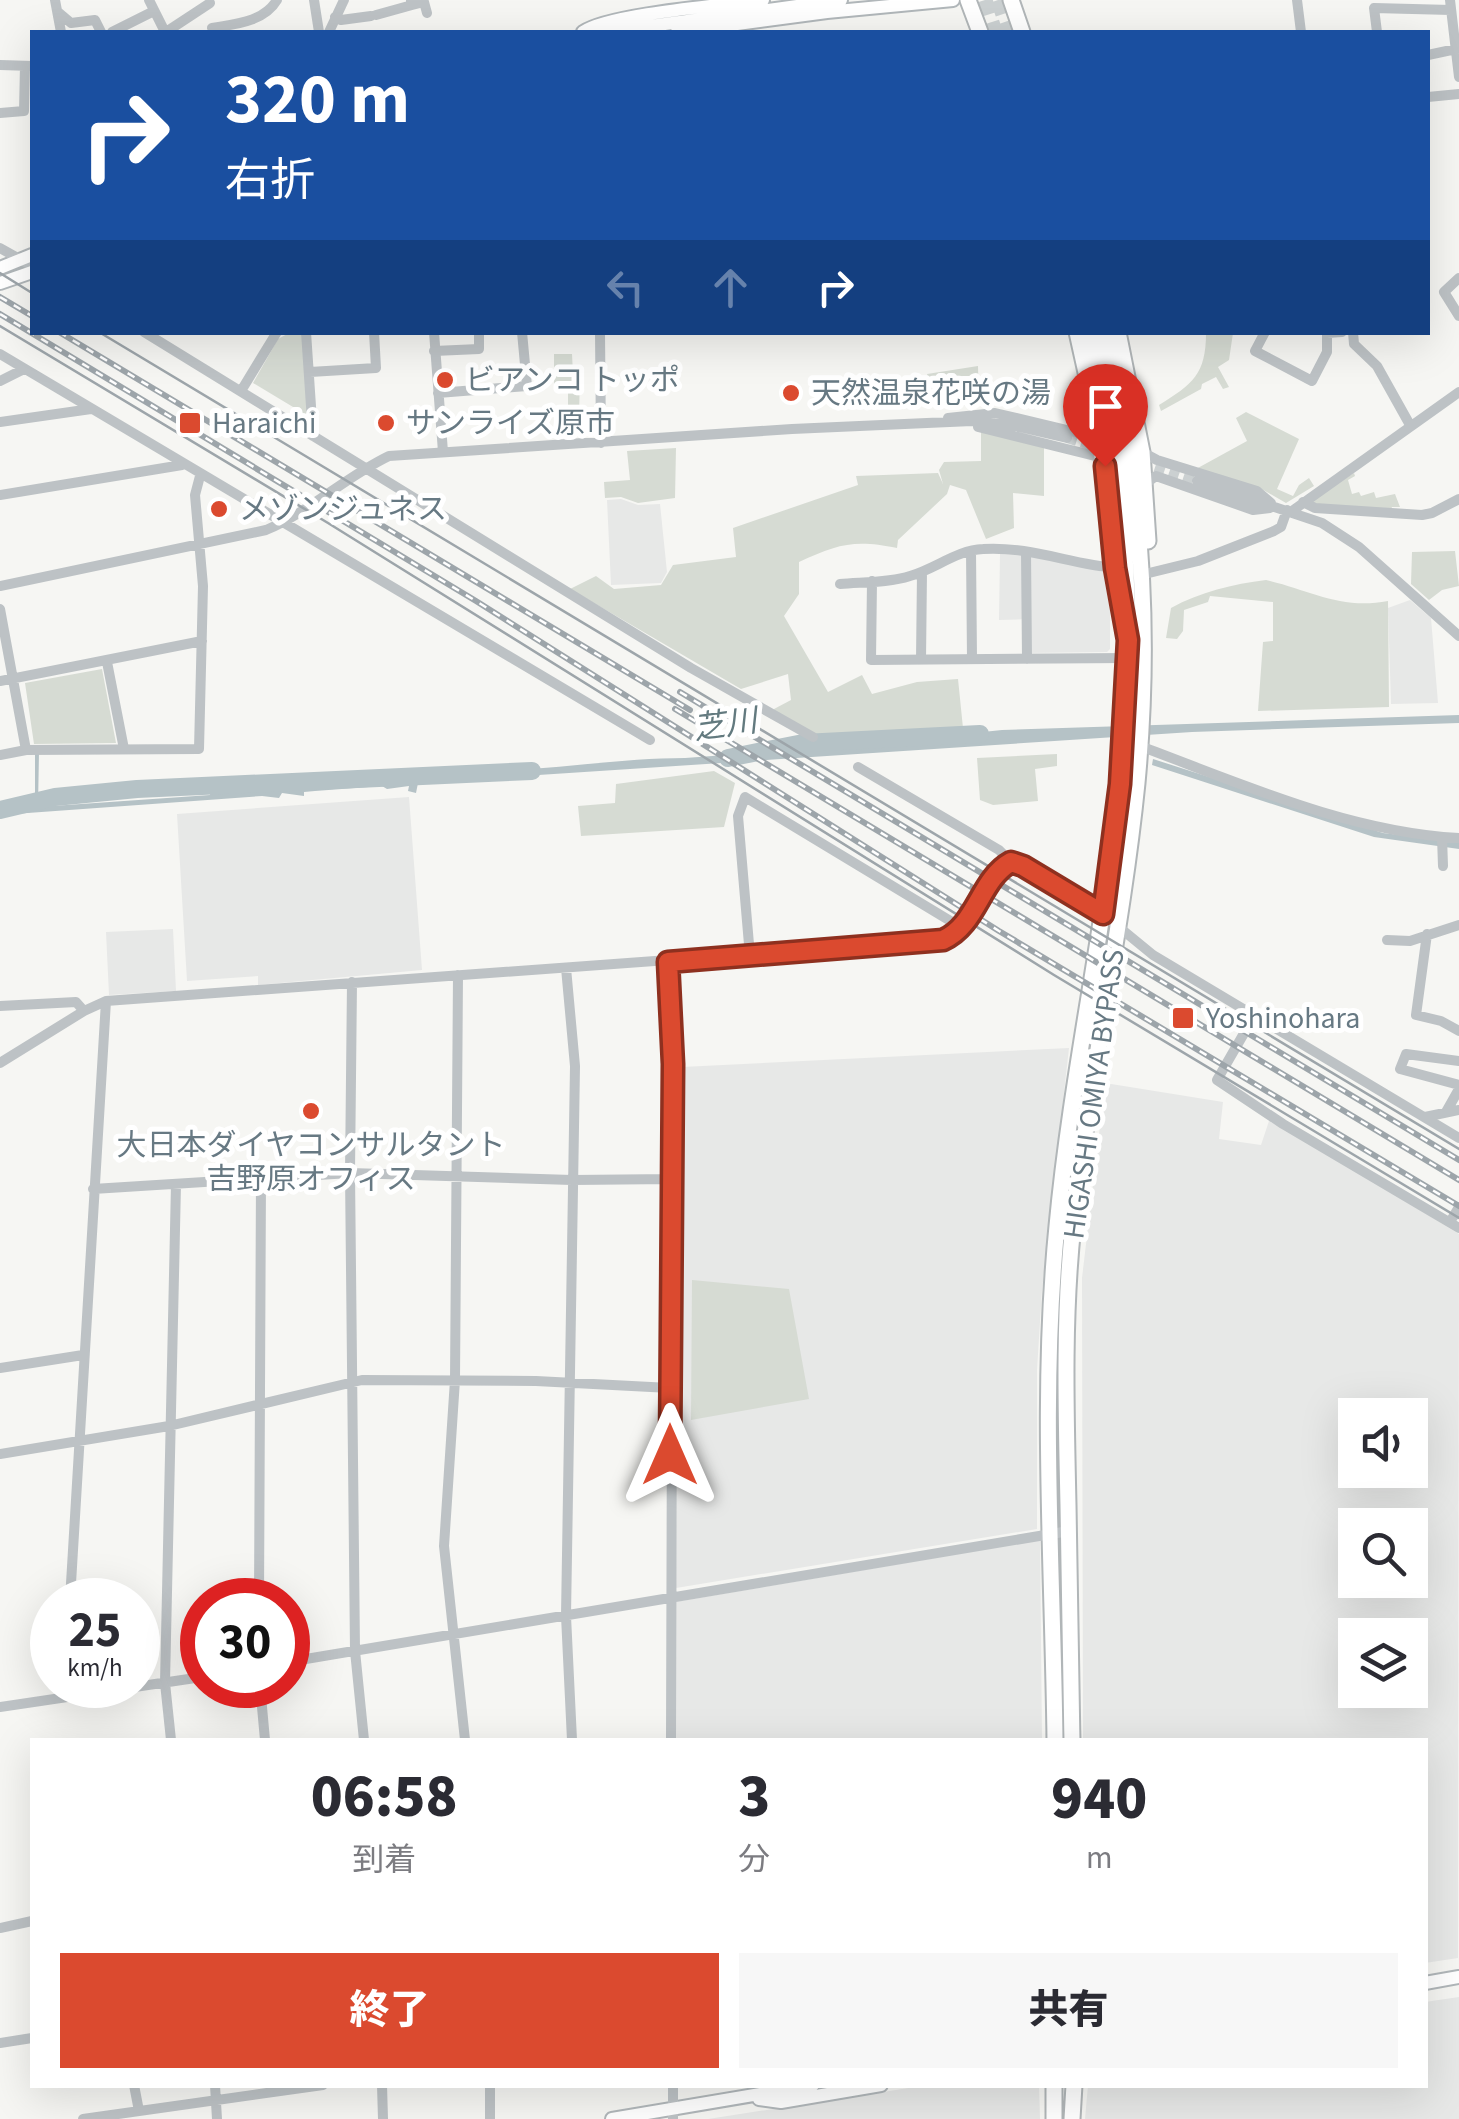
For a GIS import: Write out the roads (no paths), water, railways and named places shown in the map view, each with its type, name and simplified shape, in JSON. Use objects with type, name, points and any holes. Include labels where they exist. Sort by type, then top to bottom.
[{"type":"highway","points":[[968,0],[979,30]]},
{"type":"highway","points":[[1011,0],[1021,30]]},
{"type":"highway","points":[[1078,335],[1105,466],[1115,568],[1136,640]]},
{"type":"highway","name":"HIGASHI OMIYA BYPASS","points":[[1092,335],[1116,465],[1136,640],[1128,658],[1134,715]]},
{"type":"highway","name":"HIGASHI OMIYA BYPASS","points":[[1055,1738],[1073,1229],[1118,928],[1134,715],[1136,640],[1130,462],[1105,335]]},
{"type":"highway","points":[[1119,335],[1145,484],[1149,573],[1136,640]]},
{"type":"highway","name":"HIGASHI OMIYA BYPASS","points":[[1072,1738],[1052,1306],[1057,1227],[1132,747]]},
{"type":"highway","points":[[1054,2088],[1054,2119]]},
{"type":"highway","points":[[1072,2119],[1074,2088]]},
{"type":"main road","points":[[586,30],[616,21],[842,0]]},
{"type":"main road","points":[[692,30],[953,0]]},
{"type":"main road","points":[[618,30],[764,5]]},
{"type":"main road","points":[[0,268],[30,263]]},
{"type":"main road","points":[[0,283],[30,263]]},
{"type":"main road","points":[[1428,1982],[1459,1977]]},
{"type":"main road","points":[[742,2098],[761,2088]]},
{"type":"main road","points":[[612,2119],[673,2114],[797,2088]]},
{"type":"main road","points":[[742,2098],[781,2102],[863,2088]]},
{"type":"street","points":[[169,30],[209,2],[212,30],[248,22],[272,8],[277,0]]},
{"type":"street","points":[[314,0],[319,30]]},
{"type":"street","points":[[329,30],[344,0]]},
{"type":"street","points":[[1297,0],[1301,30]]},
{"type":"street","points":[[335,18],[373,15],[412,2],[424,2],[426,13]]},
{"type":"street","points":[[1376,30],[1374,8],[1451,5],[1459,77]]},
{"type":"street","points":[[56,6],[71,23],[95,20],[100,30]]},
{"type":"street","points":[[115,30],[151,6],[165,30]]},
{"type":"street","points":[[1430,54],[1457,45]]},
{"type":"street","points":[[0,65],[29,66],[24,110],[0,114]]},
{"type":"street","points":[[1430,98],[1459,94]]},
{"type":"street","points":[[0,248],[30,263]]},
{"type":"street","points":[[1459,278],[1444,292],[1459,316]]},
{"type":"street","points":[[149,335],[691,668],[813,737]]},
{"type":"street","points":[[240,391],[273,335]]},
{"type":"street","points":[[306,335],[313,436]]},
{"type":"street","points":[[310,372],[376,368],[374,335]]},
{"type":"street","points":[[434,335],[443,452]]},
{"type":"street","points":[[434,351],[480,348],[479,335]]},
{"type":"street","points":[[438,393],[527,386],[522,335]]},
{"type":"street","points":[[600,335],[602,443]]},
{"type":"street","points":[[1264,335],[1256,352],[1312,381],[1328,352],[1326,335]]},
{"type":"street","points":[[1353,335],[1354,344],[1377,366],[1410,425]]},
{"type":"street","points":[[0,354],[270,518],[284,522],[650,740]]},
{"type":"street","points":[[0,381],[24,369]]},
{"type":"street","points":[[1145,484],[1156,476],[1253,510],[1285,509],[1303,502],[1459,392]]},
{"type":"street","points":[[0,422],[91,409]]},
{"type":"street","points":[[922,423],[984,413],[1092,436],[1099,431]]},
{"type":"street","points":[[922,423],[972,425],[998,431],[1094,456],[1105,466]]},
{"type":"street","points":[[0,586],[266,530],[389,456],[922,423],[992,423],[1067,438]]},
{"type":"street","points":[[1142,452],[1257,491],[1285,509]]},
{"type":"street","points":[[0,495],[183,465]]},
{"type":"street","points":[[0,755],[26,750],[199,749],[204,586],[195,495],[200,476]]},
{"type":"street","points":[[1196,481],[1322,523],[1359,547],[1459,636]]},
{"type":"street","points":[[1303,502],[1315,508],[1422,515],[1459,498]]},
{"type":"street","points":[[1149,573],[1198,561],[1281,527],[1285,509]]},
{"type":"street","points":[[840,584],[908,578],[982,548],[1115,568]]},
{"type":"street","points":[[971,551],[972,659]]},
{"type":"street","points":[[1026,552],[1027,659]]},
{"type":"street","points":[[921,660],[922,572]]},
{"type":"street","points":[[872,581],[871,660],[1128,658]]},
{"type":"street","points":[[0,609],[6,679],[26,750]]},
{"type":"street","points":[[6,679],[202,641]]},
{"type":"street","points":[[107,662],[124,749]]},
{"type":"street","points":[[1132,747],[1370,825],[1459,838]]},
{"type":"street","points":[[858,766],[999,850],[1011,862],[1103,914],[1153,955],[1459,1138]]},
{"type":"street","points":[[750,956],[738,816],[745,797],[962,928]]},
{"type":"street","points":[[1442,837],[1443,866]]},
{"type":"street","points":[[0,1063],[84,1011],[106,1002],[943,940],[962,928],[1000,869],[1011,862]]},
{"type":"street","points":[[1387,940],[1402,942],[1459,924]]},
{"type":"street","points":[[1426,934],[1416,1014],[1426,1020],[1441,1021],[1459,1032]]},
{"type":"street","points":[[668,962],[673,1064],[671,1738]]},
{"type":"street","points":[[566,968],[575,1066],[566,1616],[572,1738]]},
{"type":"street","points":[[458,975],[455,1380],[444,1546],[465,1738]]},
{"type":"street","points":[[352,982],[354,1652],[364,1738]]},
{"type":"street","points":[[0,1006],[76,1002],[84,1011]]},
{"type":"street","points":[[71,1578],[106,1002]]},
{"type":"street","points":[[1254,1016],[1217,1080],[1282,1124],[1454,1225],[1459,1207]]},
{"type":"street","points":[[1446,1112],[1459,1087],[1400,1069],[1406,1054],[1459,1061]]},
{"type":"street","points":[[1425,1117],[1459,1110]]},
{"type":"street","points":[[93,1189],[350,1173],[672,1179]]},
{"type":"street","points":[[259,1578],[262,1178]]},
{"type":"street","points":[[172,1738],[165,1683],[176,1184]]},
{"type":"street","points":[[0,1368],[84,1355]]},
{"type":"street","points":[[0,1454],[169,1426],[352,1382],[568,1382],[670,1388]]},
{"type":"street","points":[[310,1659],[1060,1532]]},
{"type":"street","points":[[160,1684],[180,1680]]},
{"type":"street","points":[[0,1707],[30,1703]]},
{"type":"street","points":[[263,1708],[266,1738]]},
{"type":"street","points":[[0,1928],[30,1921]]},
{"type":"street","points":[[0,2043],[30,2038]]},
{"type":"street","points":[[135,2088],[140,2111]]},
{"type":"street","points":[[214,2088],[218,2119]]},
{"type":"street","points":[[82,2119],[289,2088]]},
{"type":"street","points":[[382,2088],[383,2119]]},
{"type":"street","points":[[490,2088],[490,2119]]},
{"type":"street","points":[[673,2088],[673,2114]]},
{"type":"waterway","name":"芝川","points":[[728,758],[803,743],[980,734]]},
{"type":"waterway","name":"芝川","points":[[0,810],[55,797],[137,789],[532,771]]},
{"type":"tunnel","points":[[985,0],[994,30]]},
{"type":"tunnel","points":[[998,0],[1008,30]]},
{"type":"tunnel","points":[[1067,438],[1106,450]]},
{"type":"tunnel","points":[[1141,462],[1197,481]]},
{"type":"tram line","points":[[0,273],[30,292]]},
{"type":"tram line","points":[[0,326],[328,523],[1054,975],[1459,1218]]},
{"type":"tram line","points":[[104,335],[1459,1149]]},
{"type":"railway","points":[[0,297],[30,315]]},
{"type":"railway","points":[[0,314],[30,332]]},
{"type":"railway","points":[[35,335],[476,601],[999,931],[1459,1206]]},
{"type":"railway","points":[[64,335],[690,710]]},
{"type":"railway","points":[[680,692],[1459,1160]]},
{"type":"railway","points":[[675,709],[1459,1180]]},
{"type":"place","name":"ビアンコ トッポ","points":[[445,380]]},
{"type":"place","name":"天然温泉花咲の湯","points":[[791,393]]},
{"type":"place","name":"Haraichi","points":[[190,423]]},
{"type":"place","name":"サンライズ原市","points":[[386,423]]},
{"type":"place","name":"メゾンジュネス","points":[[219,509]]},
{"type":"place","name":"Yoshinohara","points":[[1183,1018]]},
{"type":"place","name":"大日本ダイヤコンサルタント 吉野原オフィス","points":[[311,1111]]}]
